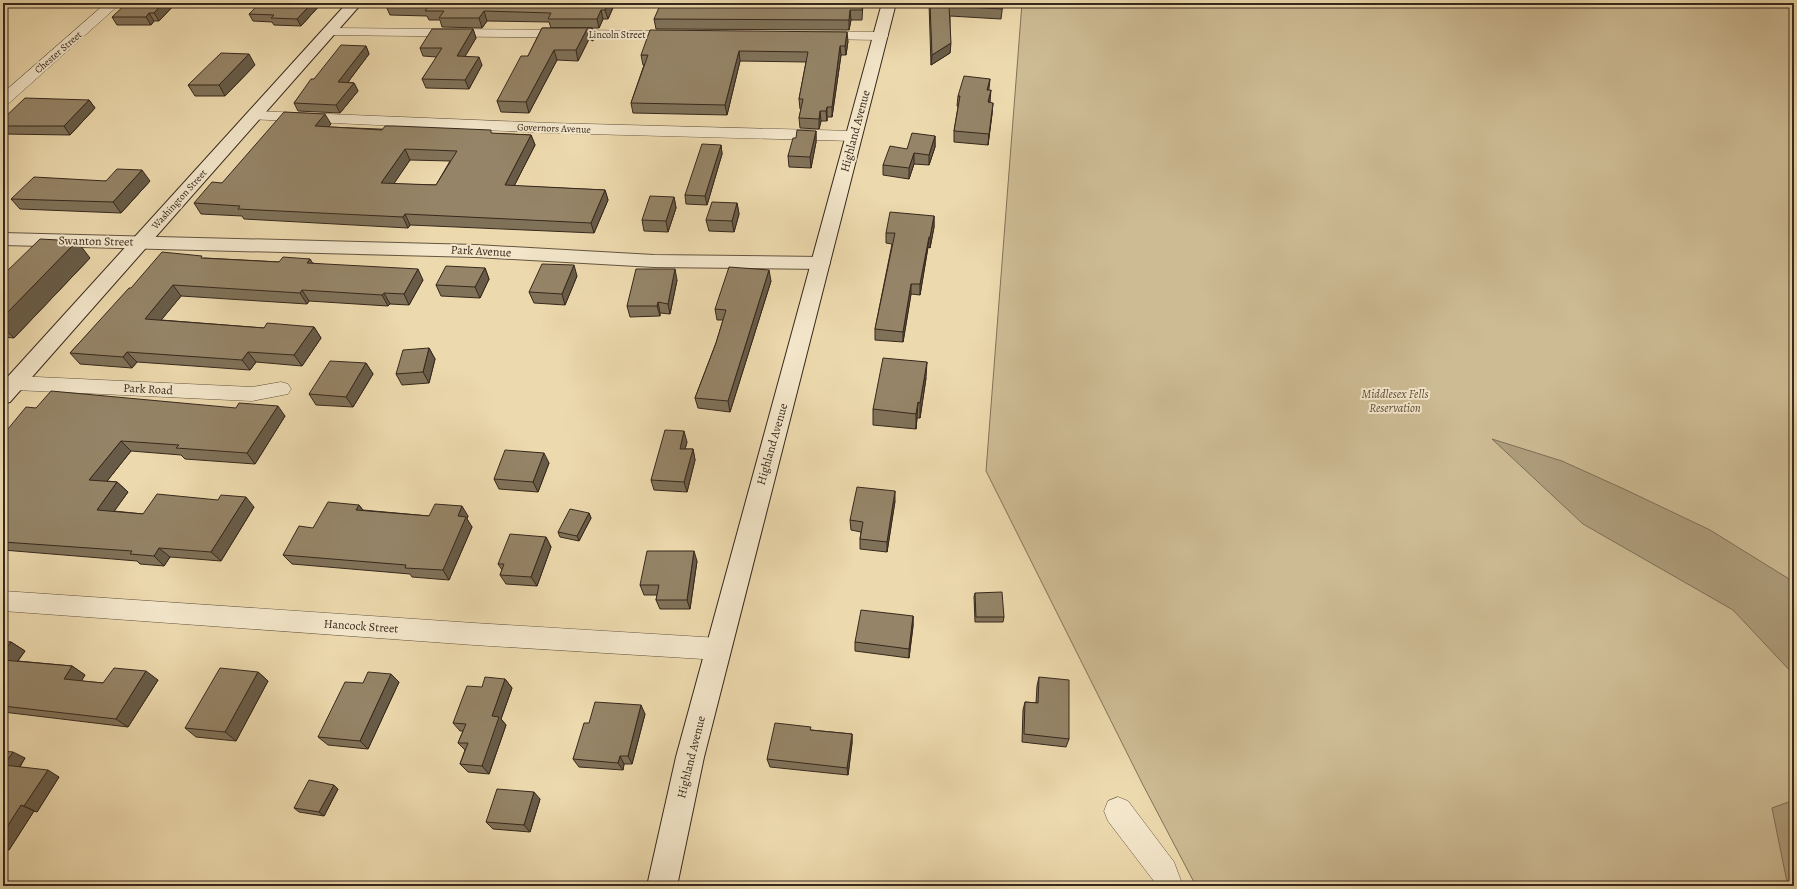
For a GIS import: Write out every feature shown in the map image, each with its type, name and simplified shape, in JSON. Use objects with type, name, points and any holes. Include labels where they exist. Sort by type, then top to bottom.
[{"type":"main road","name":"Washington Street","points":[[9,390],[355,3]]},
{"type":"main road","name":"Highland Avenue","points":[[662,886],[690,757],[889,3]]},
{"type":"main road","name":"Swanton Street","points":[[3,239],[141,242]]},
{"type":"main road","name":"Park Avenue","points":[[141,242],[476,250],[654,261],[821,263]]},
{"type":"street","name":"Chester Street","points":[[3,101],[114,3]]},
{"type":"street","name":"Lincoln Street","points":[[329,32],[692,35]]},
{"type":"street","points":[[810,35],[881,36]]},
{"type":"street","name":"Governors Avenue","points":[[253,116],[550,128],[854,136]]},
{"type":"street","name":"Park Road","points":[[9,390],[252,394],[281,389]]},
{"type":"street","name":"Hancock Street","points":[[3,601],[474,634],[720,648]]},
{"type":"street","points":[[1118,811],[1164,872],[1169,886]]},
{"type":"green space","name":"Middlesex Fells Reservation","points":[[1022,3],[1794,3],[1794,886],[1196,886],[1143,785],[986,471]]},
{"type":"shaded area","points":[[1492,439],[1562,461],[1624,489],[1710,530],[1794,582],[1794,675],[1733,610],[1583,524]]},
{"type":"shaded area","points":[[1794,800],[1794,886],[1787,882],[1772,808]]},
{"type":"building","points":[[127,3],[163,3],[154,13],[149,13],[146,17],[112,17]]},
{"type":"building","points":[[260,3],[312,3],[297,19],[271,18],[274,15],[249,14]]},
{"type":"building","points":[[389,3],[609,3],[605,10],[601,10],[597,19],[548,19],[551,13],[484,11],[479,18],[439,18],[444,11],[425,11],[428,7],[386,6]]},
{"type":"building","points":[[661,3],[862,3],[862,10],[850,10],[849,20],[654,19]]},
{"type":"building","points":[[930,3],[1003,3],[1002,9],[949,6],[951,43],[932,55]]},
{"type":"building","points":[[542,28],[592,28],[591,31],[587,29],[576,50],[554,50],[526,102],[497,101],[521,56],[528,56]]},
{"type":"building","points":[[432,29],[473,29],[457,56],[479,57],[465,80],[422,79],[442,48],[420,48]]},
{"type":"building","points":[[650,30],[847,32],[845,46],[840,46],[832,107],[827,107],[826,111],[820,111],[819,119],[799,118],[803,99],[799,99],[808,52],[739,51],[725,105],[631,103],[648,55],[641,55]]},
{"type":"building","points":[[341,45],[366,46],[338,82],[354,83],[336,105],[294,103],[311,79],[314,79]]},
{"type":"building","points":[[221,53],[249,54],[219,85],[188,85]]},
{"type":"building","points":[[964,76],[990,79],[987,90],[991,90],[988,102],[993,103],[989,134],[954,131],[960,96],[958,96]]},
{"type":"building","points":[[25,98],[89,100],[64,126],[3,126],[3,119]]},
{"type":"building","points":[[284,112],[325,114],[315,126],[382,130],[385,126],[395,126],[491,130],[491,133],[531,135],[505,185],[605,190],[591,223],[405,214],[403,217],[238,209],[240,206],[194,203],[212,182],[222,183]],"holes":[[[405,149],[457,151],[436,185],[381,183]]]},
{"type":"building","points":[[797,130],[816,131],[810,157],[788,156],[793,138],[796,138]]},
{"type":"building","points":[[912,133],[935,136],[929,155],[914,153],[909,168],[883,165],[890,146],[907,149]]},
{"type":"building","points":[[702,144],[721,145],[705,196],[685,195]]},
{"type":"building","points":[[117,169],[142,170],[113,202],[11,199],[34,177],[106,181]]},
{"type":"building","points":[[650,196],[674,197],[666,221],[642,220]]},
{"type":"building","points":[[712,202],[737,203],[732,221],[706,220]]},
{"type":"building","points":[[890,212],[934,216],[920,284],[911,284],[903,332],[875,329],[895,233],[886,233]]},
{"type":"building","points":[[40,239],[77,241],[3,317],[3,275]]},
{"type":"building","points":[[162,252],[202,256],[201,258],[279,262],[283,257],[310,259],[307,263],[418,269],[404,294],[384,293],[382,295],[302,290],[300,293],[173,285],[145,319],[264,328],[267,323],[314,327],[294,355],[248,352],[242,360],[127,352],[123,357],[70,353],[129,288],[131,288]]},
{"type":"building","points":[[542,264],[574,265],[562,294],[529,292]]},
{"type":"building","points":[[446,266],[485,268],[475,287],[436,285]]},
{"type":"building","points":[[729,267],[769,270],[728,401],[695,398],[716,343],[726,310],[715,309]]},
{"type":"building","points":[[636,269],[675,269],[668,304],[658,302],[657,306],[627,306]]},
{"type":"building","points":[[429,348],[423,372],[396,374],[403,350]]},
{"type":"building","points":[[883,358],[927,362],[920,403],[918,402],[916,414],[873,409]]},
{"type":"building","points":[[330,361],[366,363],[346,397],[309,394]]},
{"type":"building","points":[[51,391],[236,408],[239,403],[278,406],[247,453],[176,448],[179,445],[121,441],[89,480],[117,482],[97,510],[143,514],[157,494],[218,500],[221,495],[246,497],[211,552],[159,548],[154,556],[130,554],[132,551],[3,542],[3,435],[26,407],[36,408]]},
{"type":"building","points":[[665,430],[684,431],[680,449],[693,449],[684,482],[651,480]]},
{"type":"building","points":[[505,450],[544,453],[533,482],[494,479]]},
{"type":"building","points":[[857,487],[895,491],[887,542],[860,539],[863,522],[850,520]]},
{"type":"building","points":[[328,502],[359,505],[356,510],[429,516],[435,504],[462,506],[458,516],[466,517],[443,570],[405,568],[406,565],[283,555],[299,526],[313,528]]},
{"type":"building","points":[[570,509],[589,513],[577,536],[558,532]]},
{"type":"building","points":[[510,534],[546,537],[531,577],[500,575],[504,564],[498,564]]},
{"type":"building","points":[[647,551],[694,551],[687,600],[656,600],[659,585],[640,585]]},
{"type":"building","points":[[1002,592],[1004,617],[976,617],[975,593]]},
{"type":"building","points":[[861,610],[913,616],[909,649],[855,642]]},
{"type":"building","points":[[3,642],[11,642],[3,653]]},
{"type":"building","points":[[3,660],[72,666],[64,679],[103,683],[114,668],[146,671],[116,719],[3,706]]},
{"type":"building","points":[[220,668],[258,672],[225,732],[185,728]]},
{"type":"building","points":[[368,672],[391,674],[360,741],[318,737],[345,682],[363,683]]},
{"type":"building","points":[[485,677],[505,679],[492,716],[499,717],[482,766],[460,764],[468,743],[458,743],[466,724],[453,723],[467,686],[482,687]]},
{"type":"building","points":[[1039,677],[1069,680],[1069,739],[1024,734],[1025,702],[1038,703]]},
{"type":"building","points":[[595,702],[641,705],[628,756],[620,756],[618,763],[573,759],[584,723],[589,723]]},
{"type":"building","points":[[775,723],[811,727],[810,730],[852,734],[847,768],[767,759]]},
{"type":"building","points":[[3,751],[13,752],[4,765],[48,770],[24,806],[21,805],[3,833]]},
{"type":"building","points":[[309,780],[334,785],[319,812],[294,808]]},
{"type":"building","points":[[497,789],[534,792],[524,825],[486,822]]},
{"type":"building","points":[[3,880],[8,881],[5,886],[3,886]]},
{"type":"building","points":[[357,884],[372,886],[356,886]]}]
